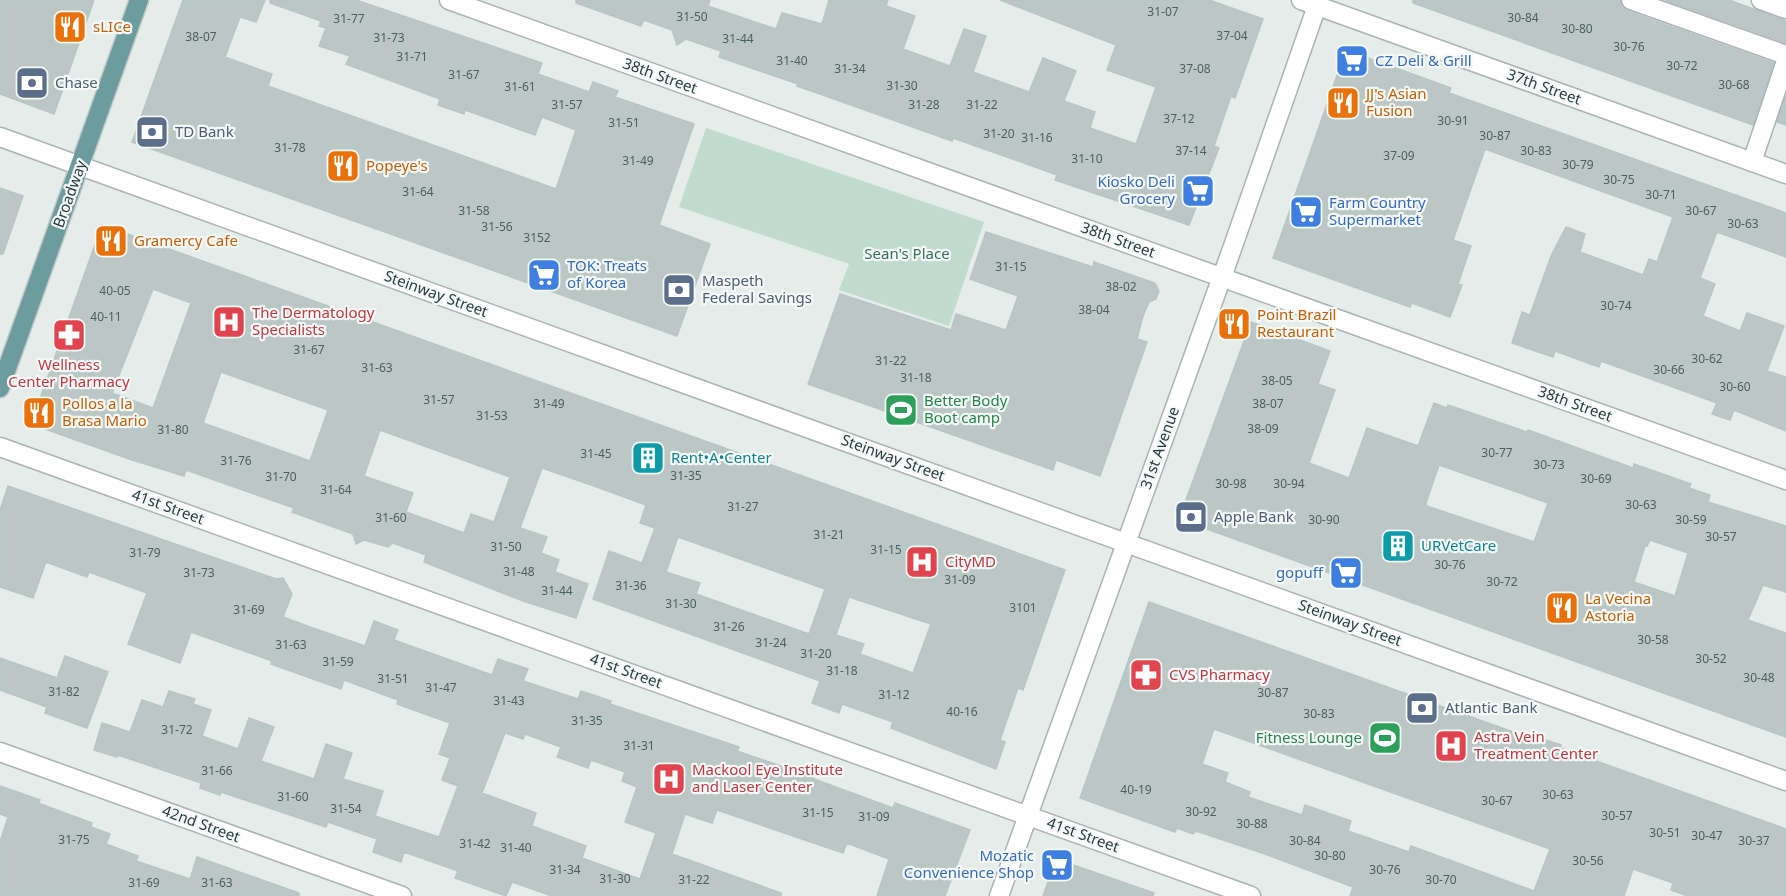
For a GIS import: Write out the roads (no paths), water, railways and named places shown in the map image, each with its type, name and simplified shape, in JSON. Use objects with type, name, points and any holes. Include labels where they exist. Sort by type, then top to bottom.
[{"type":"main road","name":"Broadway","points":[[0,388],[139,0]]},
{"type":"street","name":"38th Street","points":[[449,0],[1786,480]]},
{"type":"street","points":[[1631,0],[1786,55]]},
{"type":"street","points":[[1761,0],[1786,9]]},
{"type":"street","name":"31st Avenue","points":[[999,896],[1222,277],[1312,2]]},
{"type":"street","name":"37th Street","points":[[1312,2],[1786,174]]},
{"type":"street","points":[[1752,162],[1786,61]]},
{"type":"street","name":"Steinway Street","points":[[0,137],[1786,781]]},
{"type":"street","name":"41st Street","points":[[0,447],[1251,896]]},
{"type":"street","name":"42nd Street","points":[[0,752],[402,896]]},
{"type":"place","name":"sLICe","points":[[70,27]]},
{"type":"place","name":"CZ Deli & Grill","points":[[1352,61]]},
{"type":"place","name":"Chase","points":[[32,83]]},
{"type":"place","name":"JJ's Asian Fusion","points":[[1343,103]]},
{"type":"place","name":"TD Bank","points":[[152,132]]},
{"type":"place","name":"Popeye's","points":[[343,166]]},
{"type":"place","name":"Kiosko Deli Grocery","points":[[1198,191]]},
{"type":"place","name":"Farm Country Supermarket","points":[[1306,212]]},
{"type":"place","name":"Gramercy Cafe","points":[[111,241]]},
{"type":"place","name":"TOK: Treats of Korea","points":[[544,275]]},
{"type":"place","name":"Maspeth Federal Savings","points":[[679,290]]},
{"type":"place","name":"The Dermatology Specialists","points":[[229,322]]},
{"type":"place","name":"Point Brazil Restaurant","points":[[1234,324]]},
{"type":"place","name":"Wellness Center Pharmacy","points":[[69,335]]},
{"type":"place","name":"Better Body Boot camp","points":[[901,410]]},
{"type":"place","name":"Pollos a la Brasa Mario","points":[[39,413]]},
{"type":"place","name":"Rent•A•Center","points":[[648,458]]},
{"type":"place","name":"Apple Bank","points":[[1191,517]]},
{"type":"place","name":"URVetCare","points":[[1398,546]]},
{"type":"place","name":"CityMD","points":[[922,562]]},
{"type":"place","name":"gopuff","points":[[1346,573]]},
{"type":"place","name":"La Vecina Astoria","points":[[1562,608]]},
{"type":"place","name":"CVS Pharmacy","points":[[1146,675]]},
{"type":"place","name":"Atlantic Bank","points":[[1422,708]]},
{"type":"place","name":"Fitness Lounge","points":[[1385,738]]},
{"type":"place","name":"Astra Vein Treatment Center","points":[[1451,746]]},
{"type":"place","name":"Mackool Eye Institute and Laser Center","points":[[669,779]]},
{"type":"place","name":"Mozatic Convenience Shop","points":[[1057,865]]},
{"type":"park label","name":"Sean's Place","points":[[907,254]]}]
